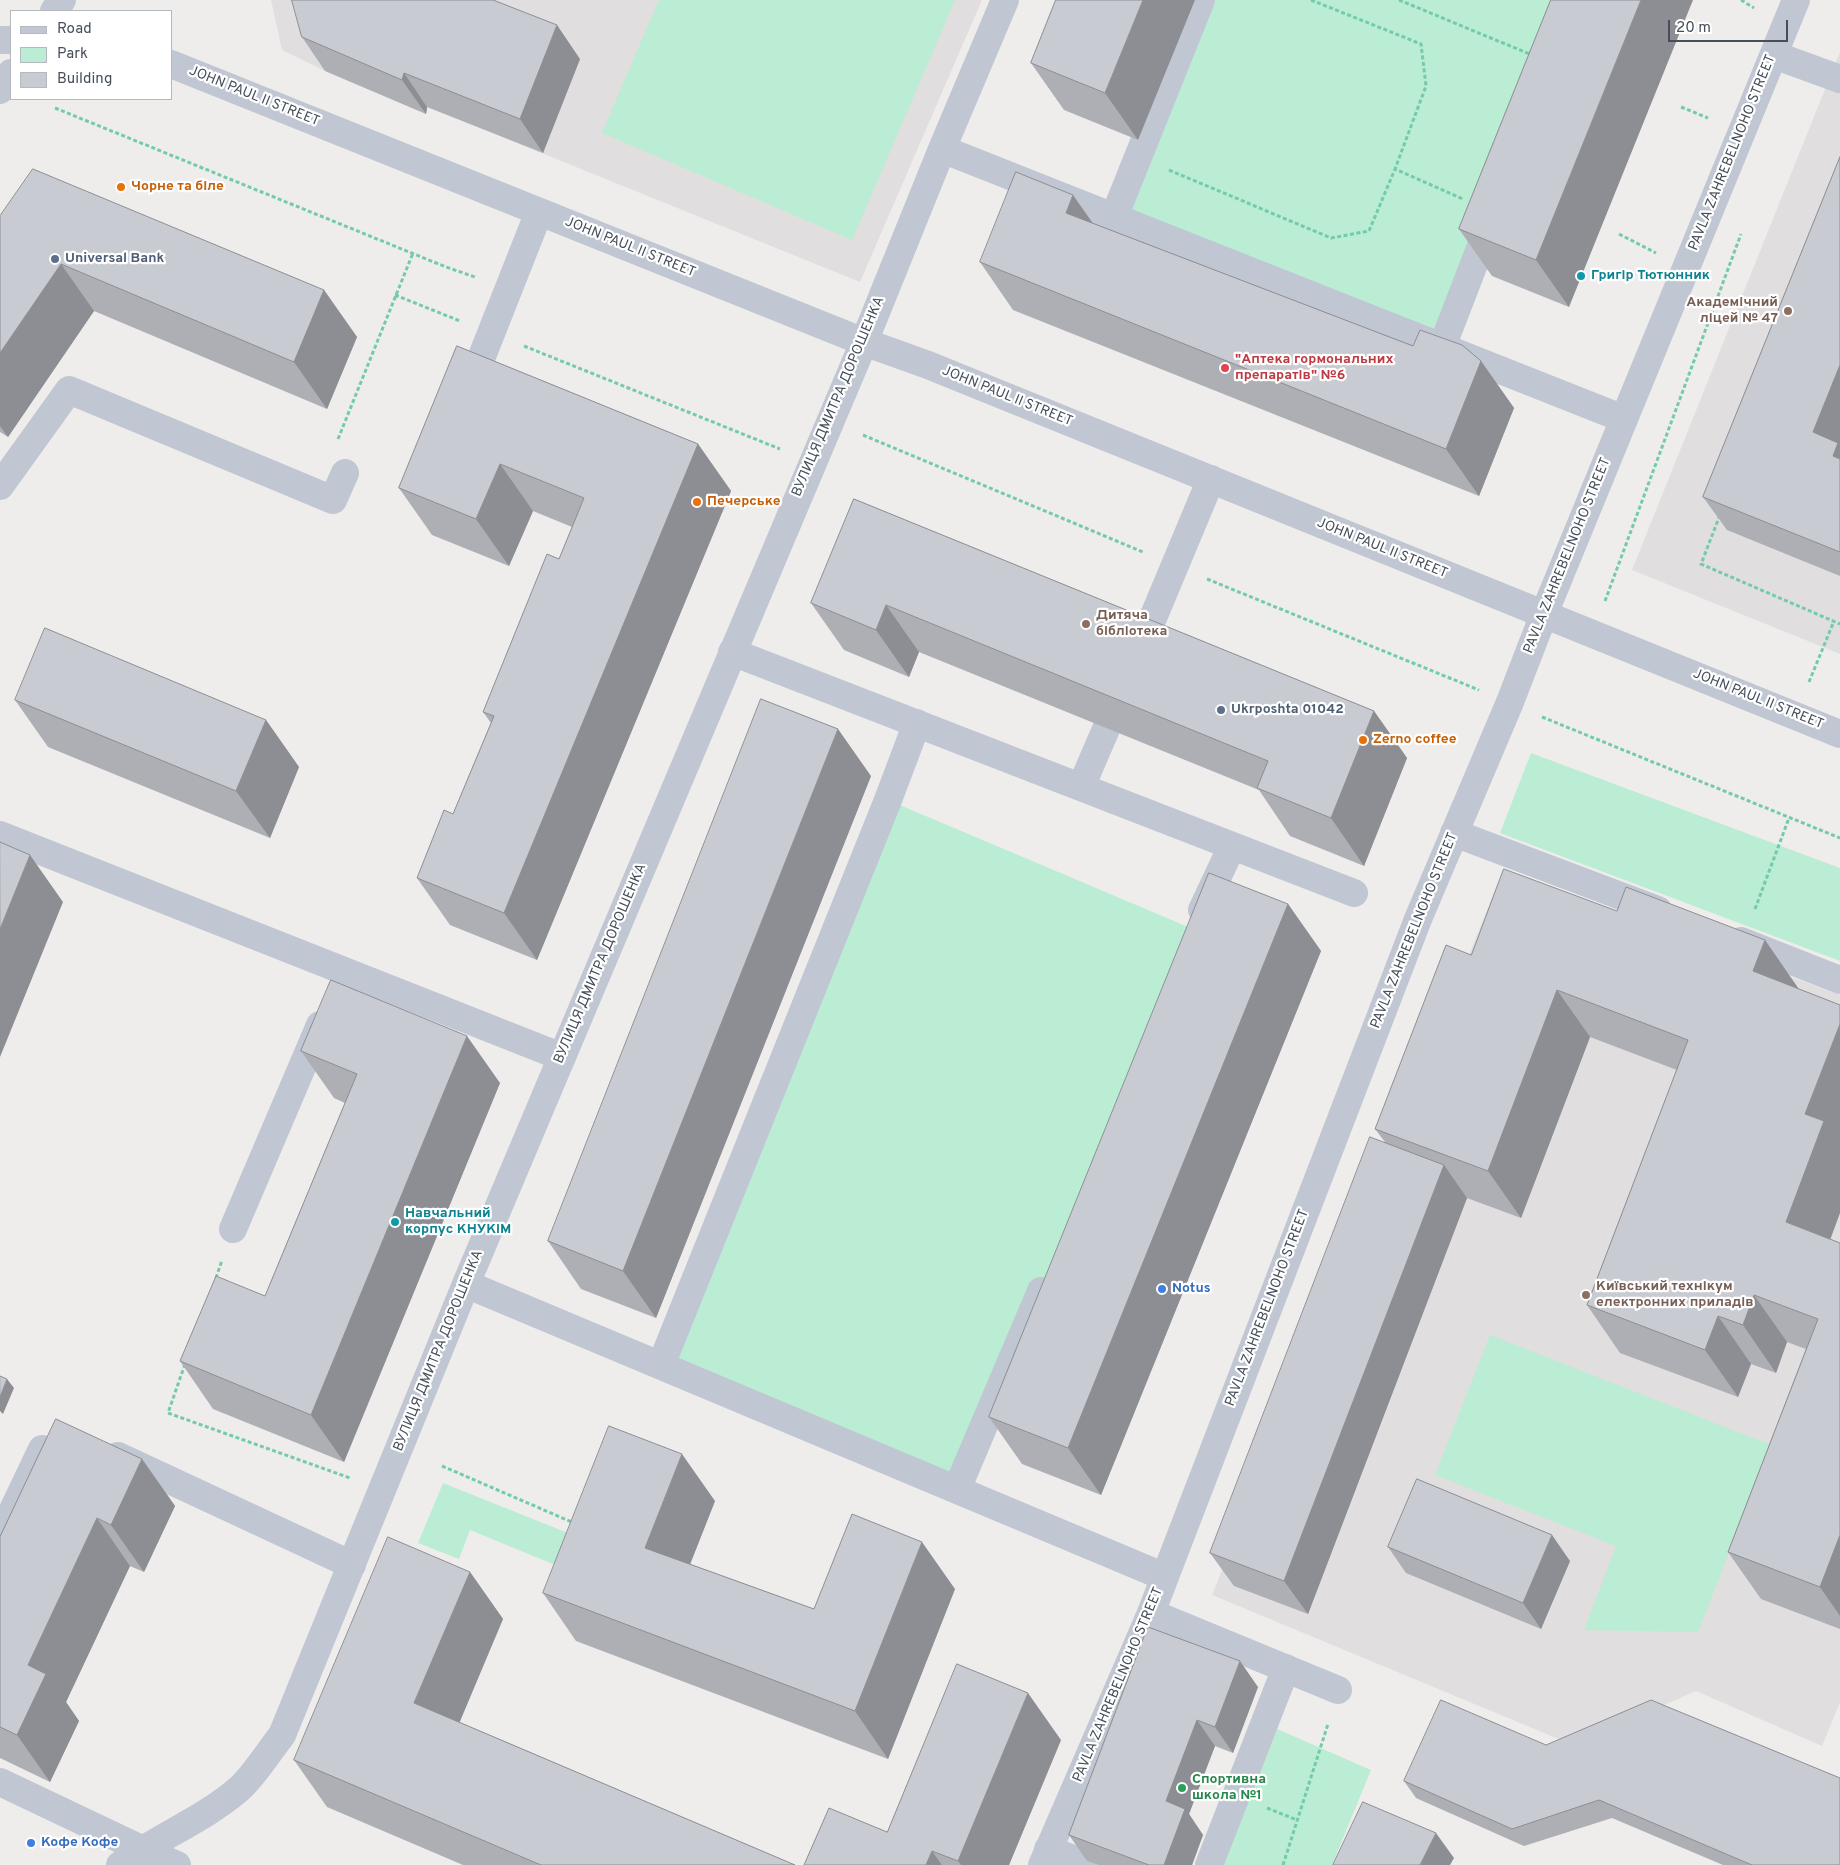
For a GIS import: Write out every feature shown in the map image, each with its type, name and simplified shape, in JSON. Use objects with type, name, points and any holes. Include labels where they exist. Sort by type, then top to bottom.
[{"type":"street","name":"ВУЛИЦЯ ДМИТРА ДОРОШЕНКА","points":[[130,1857],[206,1814],[241,1788],[282,1735],[466,1284],[864,342],[1005,0]]},
{"type":"street","points":[[1114,217],[1201,0]]},
{"type":"street","name":"PAVLA ZAHREBELNOHO STREET","points":[[1045,1857],[1151,1613],[1414,928],[1510,702],[1544,614],[1796,0]]},
{"type":"street","points":[[1774,54],[1840,79]]},
{"type":"street","name":"JOHN PAUL II STREET","points":[[172,64],[864,342],[928,365],[1840,734]]},
{"type":"street","points":[[0,90],[10,75]]},
{"type":"street","points":[[942,149],[1624,419]]},
{"type":"street","points":[[1442,347],[1497,203]]},
{"type":"street","points":[[471,384],[540,212]]},
{"type":"street","points":[[0,486],[69,390],[333,500],[345,473]]},
{"type":"street","points":[[1140,649],[1211,479]]},
{"type":"street","points":[[732,652],[1354,893]]},
{"type":"street","points":[[661,1364],[888,800],[917,723]]},
{"type":"street","points":[[1082,787],[1106,728]]},
{"type":"street","points":[[1454,833],[1678,918]]},
{"type":"street","points":[[0,836],[562,1056]]},
{"type":"street","points":[[1193,929],[1232,846]]},
{"type":"street","points":[[1715,932],[1840,980]]},
{"type":"street","points":[[233,1229],[343,970]]},
{"type":"street","points":[[957,1490],[1050,1269]]},
{"type":"street","points":[[466,1284],[661,1364],[1165,1577]]},
{"type":"street","points":[[0,1537],[53,1425]]},
{"type":"street","points":[[95,1445],[352,1566]]},
{"type":"street","points":[[1151,1613],[1338,1690]]},
{"type":"street","points":[[1208,1865],[1286,1668]]},
{"type":"street","points":[[0,1782],[130,1857],[177,1865]]},
{"type":"street","points":[[1045,1857],[1088,1865]]},
{"type":"path","points":[[1138,157],[1331,238],[1369,231],[1395,169],[1426,86],[1421,44],[1312,0]]},
{"type":"path","points":[[1399,0],[1533,55]]},
{"type":"path","points":[[1741,0],[1754,8]]},
{"type":"path","points":[[1681,107],[1708,118]]},
{"type":"path","points":[[55,108],[474,277]]},
{"type":"path","points":[[1395,169],[1497,203]]},
{"type":"path","points":[[1600,637],[1605,600],[1742,231]]},
{"type":"path","points":[[316,493],[413,253]]},
{"type":"path","points":[[395,295],[812,462]]},
{"type":"path","points":[[1723,509],[1701,564],[1840,624]]},
{"type":"path","points":[[1809,682],[1834,621]]},
{"type":"path","points":[[1510,702],[1536,715],[1840,838]]},
{"type":"path","points":[[1743,942],[1789,818]]},
{"type":"path","points":[[214,1284],[233,1229]]},
{"type":"path","points":[[187,1358],[168,1413],[354,1480]]},
{"type":"path","points":[[442,1466],[578,1525]]},
{"type":"path","points":[[1283,1865],[1338,1690]]},
{"type":"path","points":[[1266,1808],[1297,1820]]},
{"type":"shaded area","points":[[271,0],[982,0],[860,282],[428,107],[426,114],[325,71],[282,50]]},
{"type":"shaded area","name":"Академічний ліцей № 47","points":[[1840,52],[1840,654],[1632,570]]},
{"type":"shaded area","name":"Київський технікум електронних приладів","points":[[1503,870],[1840,995],[1840,1702],[1822,1746],[1696,1691],[1573,1745],[1212,1595]]},
{"type":"green space","points":[[659,0],[955,0],[852,240],[602,133]]},
{"type":"green space","points":[[1201,0],[1573,0],[1442,347],[1114,217]]},
{"type":"green space","points":[[1531,753],[1840,868],[1840,961],[1500,833]]},
{"type":"green space","points":[[888,800],[1193,929],[957,1489],[661,1365]]},
{"type":"green space","points":[[1490,1335],[1771,1445],[1698,1632],[1584,1630],[1616,1546],[1435,1475]]},
{"type":"green space","points":[[443,1483],[578,1537],[565,1569],[470,1530],[459,1559],[418,1543]]},
{"type":"green space","points":[[1275,1728],[1371,1770],[1332,1865],[1221,1865]]},
{"type":"building","points":[[292,0],[493,0],[557,25],[520,119],[404,73],[402,80],[302,37]]},
{"type":"building","points":[[1056,0],[1143,0],[1105,93],[1031,63]]},
{"type":"building","points":[[1551,0],[1641,0],[1536,260],[1459,229]]},
{"type":"building","points":[[1840,157],[1840,365],[1813,432],[1838,443],[1833,456],[1840,459],[1840,552],[1703,497]]},
{"type":"building","points":[[33,169],[324,290],[294,362],[61,264],[0,353],[0,216]]},
{"type":"building","points":[[1016,172],[1073,195],[1066,213],[1413,346],[1420,330],[1462,345],[1481,361],[1446,449],[980,262]]},
{"type":"building","points":[[457,346],[698,444],[504,913],[417,878],[444,810],[453,814],[494,716],[483,712],[547,554],[559,559],[584,498],[500,464],[476,519],[399,488]]},
{"type":"building","points":[[854,499],[1374,711],[1331,818],[1257,788],[1268,761],[886,605],[876,630],[811,603]]},
{"type":"building","points":[[45,628],[266,720],[236,791],[15,700]]},
{"type":"building","points":[[761,699],[838,729],[623,1271],[548,1241]]},
{"type":"building","points":[[0,842],[30,855],[0,929]]},
{"type":"building","points":[[1504,869],[1617,911],[1626,887],[1765,940],[1753,971],[1840,1005],[1840,1024],[1805,1114],[1824,1121],[1786,1222],[1840,1243],[1840,1535],[1820,1587],[1728,1552],[1818,1319],[1754,1295],[1743,1325],[1718,1316],[1705,1350],[1587,1305],[1688,1040],[1557,990],[1488,1171],[1375,1129],[1446,945],[1471,955]]},
{"type":"building","points":[[1209,873],[1288,904],[1068,1448],[989,1417]]},
{"type":"building","points":[[331,980],[467,1036],[311,1415],[180,1361],[216,1276],[265,1296],[357,1074],[301,1051]]},
{"type":"building","points":[[1370,1137],[1444,1165],[1284,1581],[1210,1553]]},
{"type":"building","points":[[0,1376],[7,1379],[0,1397]]},
{"type":"building","points":[[56,1419],[142,1459],[111,1525],[97,1518],[28,1665],[46,1674],[17,1735],[0,1727],[0,1537]]},
{"type":"building","points":[[609,1426],[682,1454],[645,1548],[814,1609],[852,1514],[922,1542],[855,1711],[543,1593]]},
{"type":"building","points":[[1417,1479],[1552,1535],[1523,1603],[1388,1547]]},
{"type":"building","points":[[388,1537],[470,1572],[414,1703],[795,1865],[541,1865],[294,1760]]},
{"type":"building","points":[[1148,1627],[1240,1661],[1215,1727],[1197,1720],[1166,1801],[1185,1809],[1164,1865],[1149,1865],[1069,1835]]},
{"type":"building","points":[[957,1664],[1028,1693],[958,1861],[932,1851],[926,1865],[804,1865],[829,1808],[887,1832]]},
{"type":"building","points":[[1441,1700],[1546,1745],[1651,1700],[1840,1778],[1840,1865],[1752,1865],[1599,1800],[1512,1829],[1404,1781]]},
{"type":"building","points":[[1363,1802],[1436,1833],[1420,1865],[1333,1865]]},
{"type":"place","name":"Чорне та біле","points":[[121,187]]},
{"type":"place","name":"Universal Bank","points":[[55,259]]},
{"type":"place","name":"Григір Тютюнник","points":[[1581,276]]},
{"type":"place","name":"Академічний ліцей № 47","points":[[1788,311]]},
{"type":"place","name":"\"Аптека гормональних препаратів\" №6","points":[[1225,368]]},
{"type":"place","name":"Печерське","points":[[697,502]]},
{"type":"place","name":"Дитяча бібліотека","points":[[1086,624]]},
{"type":"place","name":"Ukrposhta 01042","points":[[1221,710]]},
{"type":"place","name":"Zerno coffee","points":[[1363,740]]},
{"type":"place","name":"Навчальний корпус КНУКіМ","points":[[395,1222]]},
{"type":"place","name":"Notus","points":[[1162,1289]]},
{"type":"place","name":"Київський технікум електронних приладів","points":[[1586,1295]]},
{"type":"place","name":"Спортивна школа №1","points":[[1182,1788]]},
{"type":"place","name":"Кофе Кофе","points":[[31,1843]]}]
